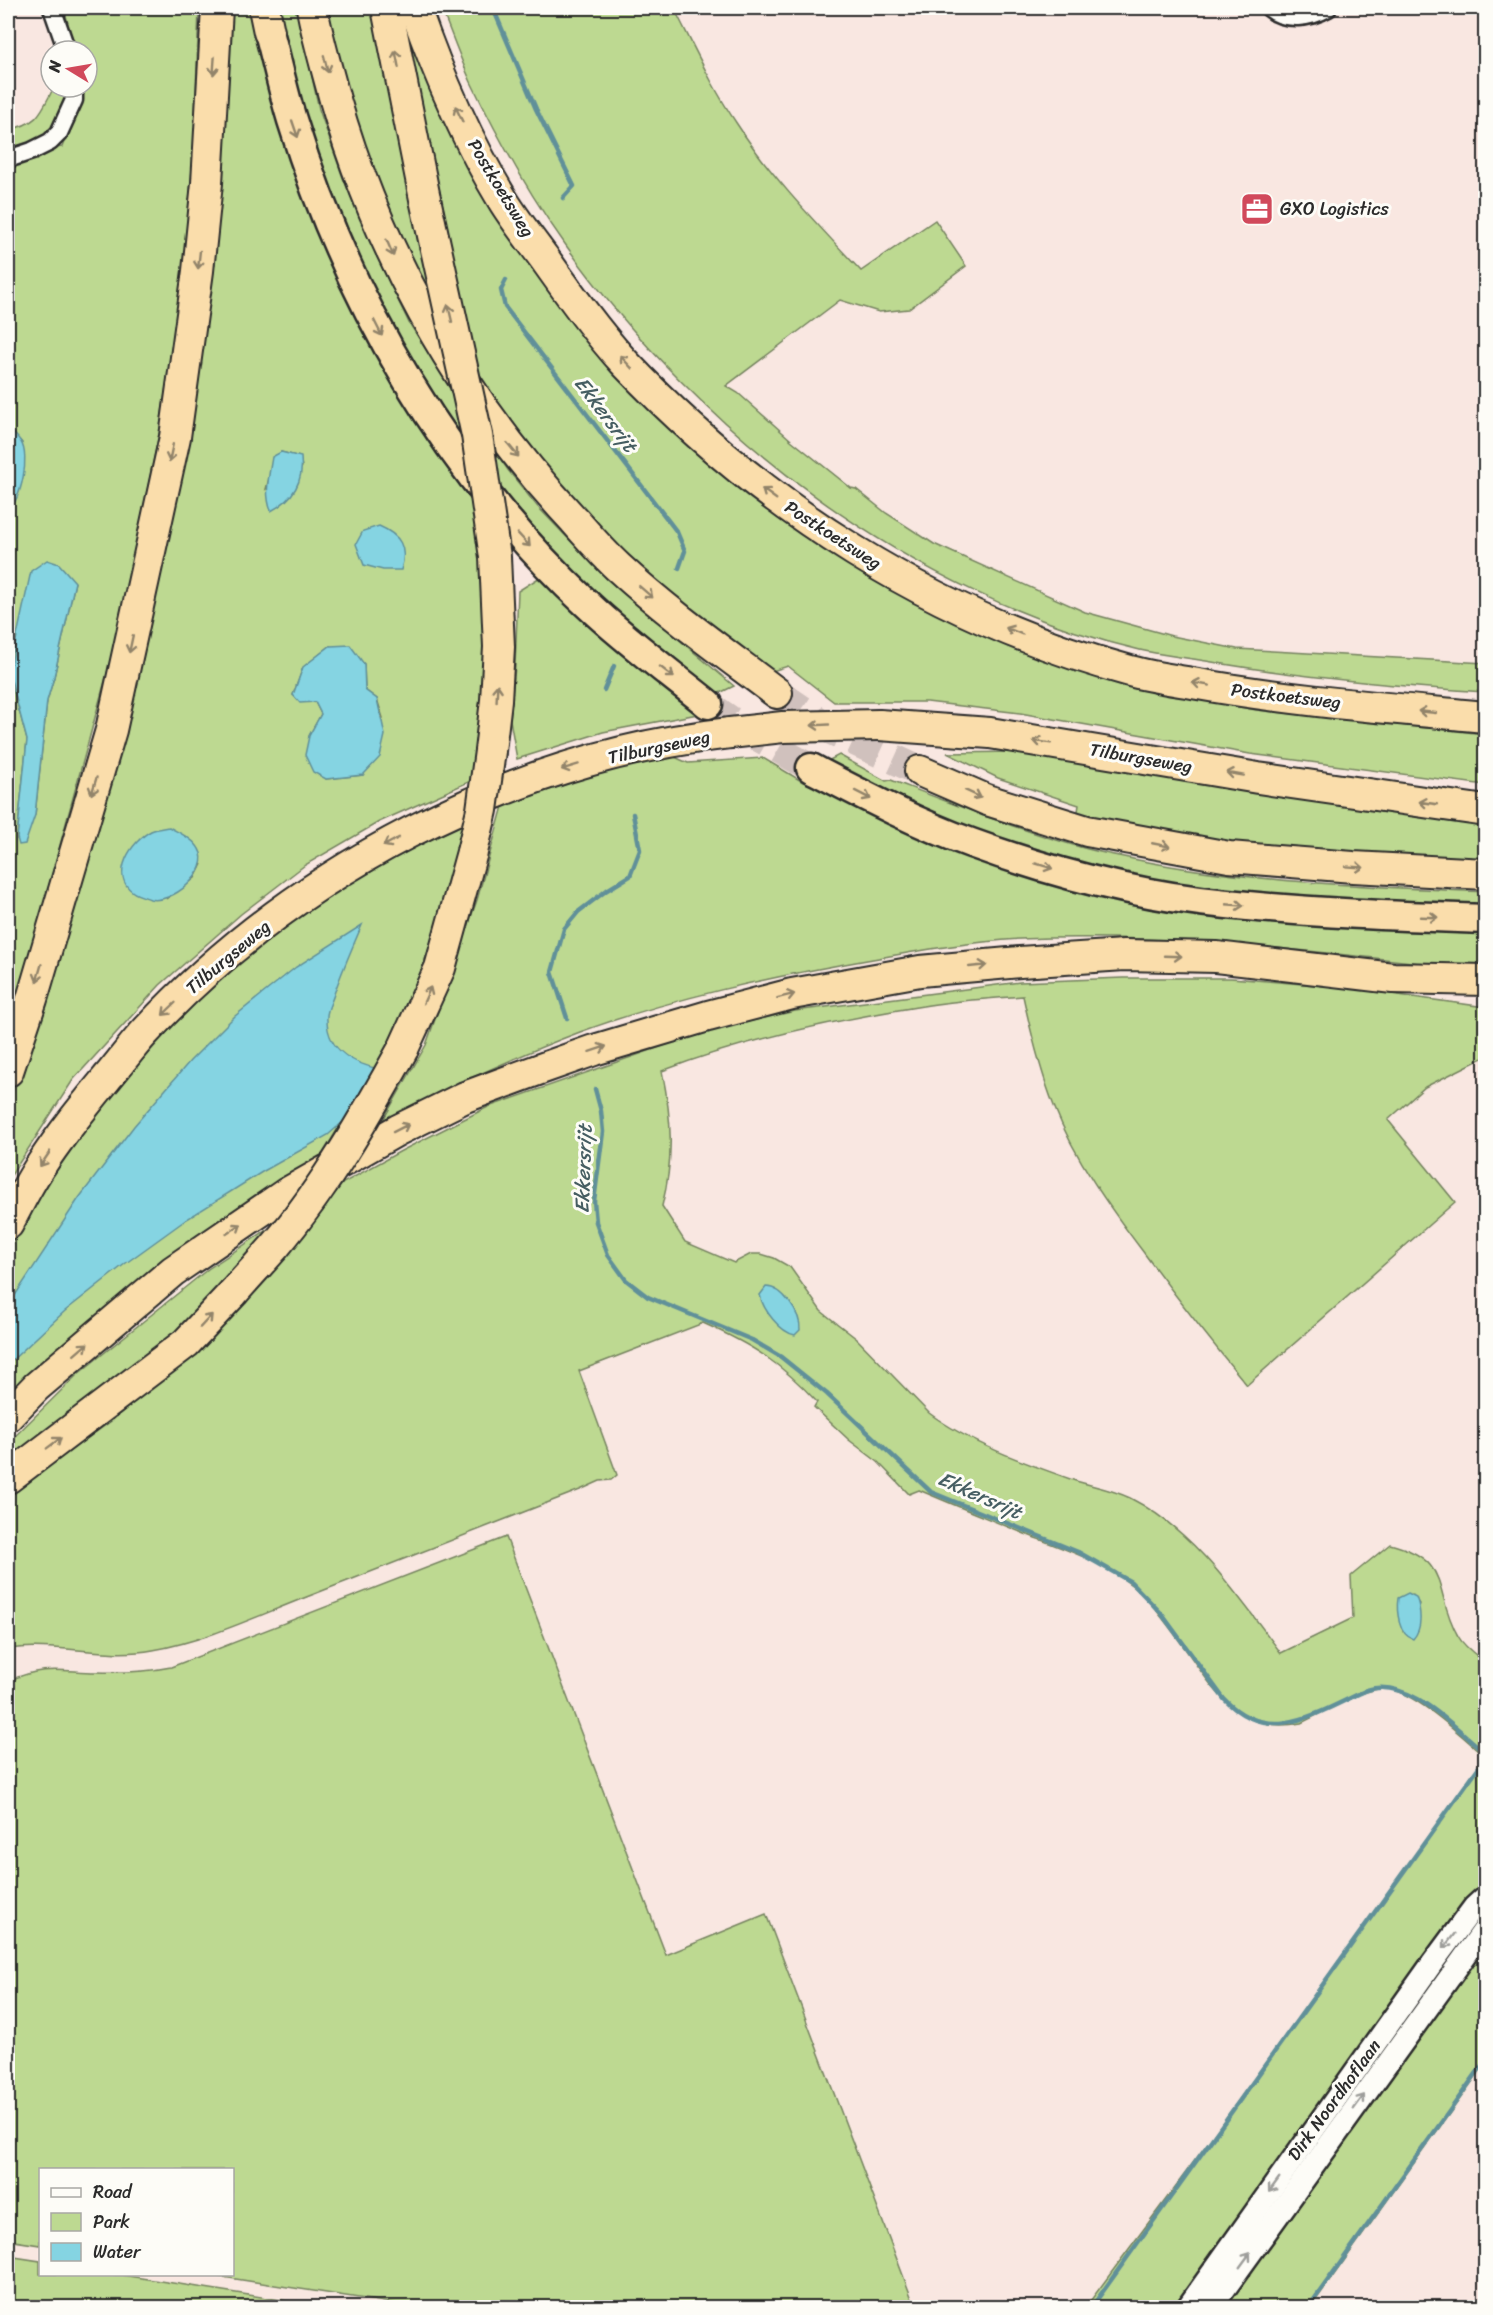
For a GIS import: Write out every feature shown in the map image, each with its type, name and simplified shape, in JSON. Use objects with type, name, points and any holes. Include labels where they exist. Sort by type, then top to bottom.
[{"type":"highway","points":[[8,1071],[32,999],[111,730],[175,437],[198,271],[207,183],[218,8]]},
{"type":"highway","points":[[312,8],[336,103],[358,173],[389,245],[421,311],[495,427],[548,492],[616,565],[671,614],[777,693]]},
{"type":"highway","points":[[8,1479],[186,1343],[277,1244],[317,1190],[372,1106],[403,1049],[440,968],[472,852],[482,810],[496,700],[499,647],[495,556],[477,435],[425,199],[387,8]]},
{"type":"highway","name":"Postkoetsweg","points":[[415,8],[439,71],[477,153],[504,202],[563,286],[623,360],[666,404],[758,485],[811,524],[907,582],[986,620],[1066,652],[1133,672],[1258,695],[1485,717]]},
{"type":"highway","points":[[266,20],[291,119],[316,190],[348,268],[386,344],[425,408],[459,458],[520,535],[585,603],[708,704]]},
{"type":"highway","name":"Tilburgseweg","points":[[8,1224],[40,1166],[67,1127],[145,1032],[237,946],[307,894],[369,854],[434,819],[524,782],[573,765],[665,743],[730,733],[794,727],[879,725],[990,733],[1258,778],[1485,811]]},
{"type":"highway","points":[[811,768],[921,824],[972,844],[1077,876],[1160,894],[1226,904],[1350,914],[1485,919]]},
{"type":"highway","points":[[920,771],[987,801],[1087,831],[1229,857],[1485,874]]},
{"type":"highway","points":[[8,1416],[36,1387],[173,1271],[287,1193],[398,1130],[465,1097],[594,1050],[708,1016],[792,994],[920,972],[1124,955],[1216,957],[1393,978],[1485,992]]},
{"type":"highway","points":[[1393,978],[1485,980]]},
{"type":"street","points":[[52,8],[63,39]]},
{"type":"street","points":[[1269,8],[1275,13],[1294,17],[1318,13],[1328,8]]},
{"type":"street","points":[[8,159],[50,142],[59,133],[74,99]]},
{"type":"street","name":"Dirk Noordhoflaan","points":[[1187,2307],[1431,1965],[1474,1907],[1485,1896]]},
{"type":"street","name":"Dirk Noordhoflaan","points":[[1211,2307],[1485,1927]]},
{"type":"green space","points":[[64,8],[199,8],[194,147],[183,270],[159,434],[114,648],[8,1035],[8,509],[11,506],[22,443],[8,428],[8,167],[37,159],[55,148],[62,147],[79,99],[99,99],[99,39],[72,39]],"holes":[[[75,582],[47,701],[35,815],[17,838],[27,740],[11,680]]]},
{"type":"green space","points":[[229,8],[253,8],[281,120],[480,502],[487,590],[484,709],[473,780],[379,822],[305,865],[241,914],[160,985],[73,1080],[8,1180],[8,1106],[63,944],[142,653]],"holes":[[[281,452],[300,457],[302,467],[266,489]],[[330,646],[364,664],[365,690],[377,699],[383,718],[363,775],[326,779],[309,736],[321,714],[315,702],[293,695],[303,668]],[[202,864],[195,878],[166,899]]]},
{"type":"green space","points":[[272,8],[297,8],[319,109],[343,178],[409,323],[452,389],[508,470],[537,506],[606,578],[734,686],[709,698],[646,646],[514,513],[391,335],[323,185]]},
{"type":"green space","points":[[323,8],[383,8],[419,248],[450,240],[405,27],[409,18],[440,98],[712,462],[1130,685],[1256,710],[1485,734],[1485,785],[1250,754],[1020,713],[927,702],[834,702],[788,666],[769,672],[626,557],[498,412],[450,337],[368,169]]},
{"type":"green space","points":[[441,8],[674,8],[719,96],[751,144],[796,200],[861,271],[935,220],[966,266],[909,309],[879,312],[840,300],[726,386],[738,393],[791,440],[851,488],[856,489],[886,513],[934,544],[1085,612],[1172,636],[1237,649],[1485,663],[1485,692],[1310,676],[1140,650],[1056,625],[973,591],[893,548],[817,498],[746,441],[679,379],[619,313],[565,244],[515,165],[471,82]]},
{"type":"green space","points":[[48,99],[65,99],[62,114],[51,131],[33,141],[8,148],[8,130],[32,120]]},
{"type":"green space","points":[[545,574],[703,713],[603,732],[517,759],[510,720],[518,591]]},
{"type":"green space","points":[[1014,752],[1485,824],[1485,865],[1230,848],[1077,817],[1079,805],[998,778],[947,753]]},
{"type":"green space","points":[[670,755],[688,763],[763,758],[803,782],[922,831],[968,857],[1071,890],[1485,928],[1485,970],[1311,951],[1137,939],[1020,939],[962,945],[905,953],[794,974],[650,1009],[580,1032],[530,1052],[383,1120],[426,1045],[477,900],[503,806],[584,778]]},
{"type":"green space","points":[[839,755],[886,781],[891,780],[1008,824],[1093,850],[1177,867],[1265,878],[1485,892],[1485,908],[1227,896],[1080,870],[973,836],[818,766]]},
{"type":"green space","points":[[465,823],[449,894],[400,1027],[320,1158],[8,1397],[8,1250],[55,1173],[104,1103],[183,1014],[257,947],[325,899],[396,856]]},
{"type":"green space","points":[[1123,978],[1231,978],[1340,987],[1485,1007],[1485,1057],[1425,1087],[1388,1120],[1455,1202],[1247,1385],[1194,1320],[1131,1236],[1082,1164],[1062,1126],[1049,1092],[1036,1051],[1023,996],[935,1004],[823,1024],[726,1049],[662,1071],[670,1122],[670,1155],[662,1206],[685,1242],[734,1263],[751,1254],[761,1254],[790,1267],[821,1311],[857,1339],[929,1413],[945,1424],[979,1443],[1036,1467],[1123,1495],[1153,1512],[1175,1528],[1214,1566],[1281,1653],[1353,1618],[1351,1576],[1390,1544],[1424,1559],[1433,1569],[1438,1580],[1450,1620],[1458,1636],[1485,1662],[1485,1756],[1434,1713],[1404,1694],[1390,1689],[1368,1691],[1301,1723],[1265,1724],[1238,1712],[1216,1691],[1170,1627],[1130,1583],[1086,1558],[919,1490],[909,1494],[878,1462],[849,1440],[814,1407],[817,1402],[778,1365],[751,1347],[703,1323],[579,1371],[617,1475],[611,1480],[600,1481],[192,1641],[153,1650],[117,1653],[44,1647],[8,1649],[8,1496],[114,1419],[203,1343],[266,1280],[343,1183],[488,1107],[700,1033],[795,1011],[1020,982]],"holes":[[[1412,1594],[1419,1604],[1403,1631],[1398,1606]]]},
{"type":"green space","points":[[274,1225],[197,1319],[8,1469],[8,1443],[78,1374],[208,1269]]},
{"type":"green space","points":[[506,1537],[666,1955],[766,1914],[915,2307],[417,2307],[216,2276],[234,2276],[234,2168],[39,2168],[39,2245],[8,2240],[8,1681],[42,1671],[124,1672],[171,1667]]},
{"type":"green space","points":[[1485,1757],[1484,1890],[1182,2307],[1085,2308],[1210,2140]]},
{"type":"green space","points":[[1485,1935],[1485,2064],[1311,2307],[1217,2308]]},
{"type":"green space","points":[[8,2256],[39,2261],[39,2276],[128,2276],[325,2307],[25,2307],[8,2305]]},
{"type":"water","points":[[8,428],[17,436],[24,448],[25,467],[21,487],[8,509],[8,473],[11,457],[8,449]]},
{"type":"water","points":[[281,452],[301,457],[301,474],[291,496],[271,511],[267,491],[272,457]]},
{"type":"water","points":[[379,526],[392,533],[403,548],[401,570],[383,570],[364,565],[356,544],[363,531]]},
{"type":"water","points":[[47,560],[59,564],[75,582],[47,701],[35,815],[25,844],[19,845],[17,838],[27,740],[10,668],[31,571]]},
{"type":"water","points":[[350,645],[364,664],[365,690],[377,699],[385,735],[380,757],[363,775],[326,779],[313,772],[305,755],[309,736],[321,714],[315,702],[300,703],[293,695],[303,667],[330,646]]},
{"type":"water","points":[[169,827],[186,836],[196,845],[202,858],[200,867],[195,877],[178,892],[158,900],[150,899],[133,892],[126,885],[123,868],[137,842],[153,830]]},
{"type":"water","points":[[362,925],[329,1008],[328,1030],[333,1042],[351,1059],[375,1068],[400,1072],[328,1135],[262,1172],[187,1219],[126,1263],[65,1311],[8,1364],[8,1306],[79,1198],[134,1126],[190,1061],[235,1016],[296,967]]},
{"type":"water","points":[[766,1287],[779,1291],[790,1302],[800,1324],[800,1330],[795,1335],[778,1325],[765,1307],[760,1295]]},
{"type":"water","points":[[1408,1593],[1416,1597],[1420,1613],[1420,1624],[1413,1639],[1404,1633],[1398,1616],[1398,1598]]},
{"type":"waterway","name":"Ekkersrijt","points":[[493,8],[536,109],[574,186],[563,198]]},
{"type":"waterway","name":"Ekkersrijt","points":[[506,280],[501,290],[505,307],[677,532],[685,551],[679,568]]},
{"type":"waterway","name":"Ekkersrijt","points":[[604,690],[614,666]]},
{"type":"waterway","name":"Ekkersrijt","points":[[567,1018],[552,972],[564,929],[578,912],[630,876],[640,850],[633,814]]},
{"type":"waterway","name":"Ekkersrijt","points":[[595,1089],[601,1111],[603,1132],[594,1201],[596,1222],[608,1255],[626,1280],[648,1297],[752,1340],[781,1357],[827,1394],[931,1492],[1078,1552],[1131,1582],[1161,1613],[1224,1699],[1241,1713],[1259,1721],[1276,1723],[1294,1721],[1313,1715],[1367,1690],[1383,1688],[1415,1697],[1431,1707],[1486,1753]]},
{"type":"waterway","points":[[1091,2308],[1478,1768]]},
{"type":"waterway","points":[[1308,2308],[1486,2060]]},
{"type":"tunnel","points":[[777,693],[831,730],[920,771]]},
{"type":"tunnel","points":[[708,704],[750,733],[811,768]]},
{"type":"place","name":"GXO Logistics","points":[[1257,209]]}]
